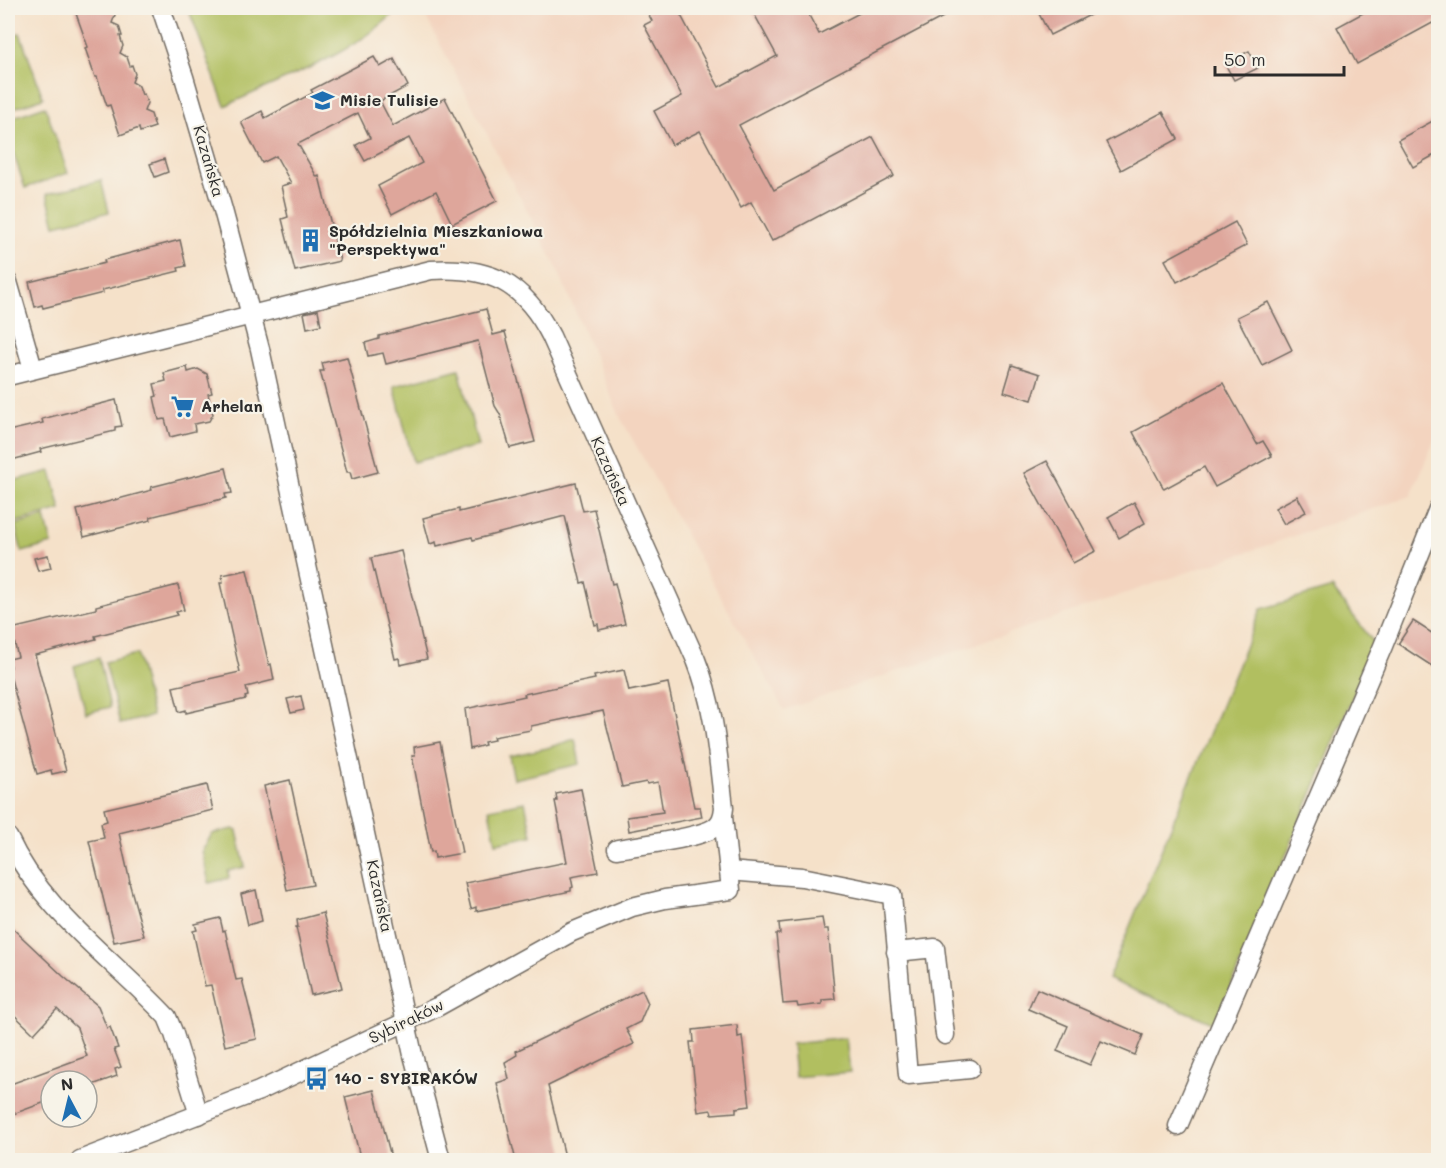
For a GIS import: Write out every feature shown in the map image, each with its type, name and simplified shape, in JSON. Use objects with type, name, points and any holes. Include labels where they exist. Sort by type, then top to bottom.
[{"type":"street","name":"Kazańska","points":[[161,8],[223,210],[251,315],[278,428],[413,1054],[441,1161]]},
{"type":"street","name":"Kazańska","points":[[251,315],[431,270],[448,269],[477,272],[492,277],[512,287],[531,302],[551,336],[705,681],[724,808],[723,817],[732,890]]},
{"type":"street","points":[[8,282],[33,369]]},
{"type":"street","points":[[8,376],[251,315]]},
{"type":"street","points":[[1178,1126],[1383,646],[1438,509]]},
{"type":"street","points":[[617,849],[696,835],[713,828],[723,817]]},
{"type":"street","points":[[8,837],[22,862],[56,908],[167,1017],[199,1115]]},
{"type":"street","points":[[729,871],[802,877],[892,895],[908,1075],[970,1069]]},
{"type":"street","name":"Sybiraków","points":[[80,1161],[259,1091],[437,1007],[572,932],[632,907],[664,899],[732,890]]},
{"type":"street","points":[[896,952],[935,948],[945,1035]]},
{"type":"shaded area","points":[[428,8],[1438,8],[1438,431],[1411,496],[784,710],[620,417],[555,264],[427,19]]},
{"type":"green space","points":[[188,8],[399,8],[381,25],[340,52],[225,106]]},
{"type":"green space","points":[[20,33],[43,98],[9,110],[8,37]]},
{"type":"green space","points":[[45,106],[68,173],[25,188],[8,137],[8,119]]},
{"type":"green space","points":[[101,180],[109,212],[55,225],[47,194]]},
{"type":"green space","points":[[459,369],[478,446],[413,462],[394,386]]},
{"type":"green space","points":[[51,471],[61,510],[9,524],[8,482]]},
{"type":"green space","points":[[45,517],[52,544],[22,552],[15,525]]},
{"type":"green space","points":[[1332,588],[1375,644],[1215,1024],[1108,979],[1261,609]]},
{"type":"green space","points":[[137,654],[152,716],[120,724],[105,662]]},
{"type":"green space","points":[[99,658],[110,707],[86,713],[74,666]]},
{"type":"green space","points":[[575,739],[580,764],[514,779],[509,756]]},
{"type":"green space","points":[[525,802],[532,836],[496,843],[489,809]]},
{"type":"green space","points":[[233,829],[237,831],[245,867],[228,871],[229,878],[209,883],[202,851],[212,834]]},
{"type":"green space","points":[[846,1038],[850,1072],[795,1077],[792,1044]]},
{"type":"building","points":[[74,8],[113,8],[115,15],[112,23],[119,26],[122,36],[120,36],[123,46],[120,53],[127,57],[130,66],[132,65],[135,74],[132,82],[139,86],[142,95],[144,94],[147,103],[144,111],[151,114],[155,127],[140,132],[139,128],[120,135],[110,105],[107,106],[97,77],[95,77],[85,48],[88,47]]},
{"type":"building","points":[[645,8],[677,8],[719,87],[777,56],[751,8],[805,8],[819,34],[869,8],[960,8],[739,125],[774,190],[873,137],[894,176],[772,241],[751,202],[741,208],[700,131],[672,145],[654,111],[682,96],[644,25],[652,21]]},
{"type":"building","points":[[1036,8],[1104,8],[1050,35]]},
{"type":"building","points":[[1372,8],[1438,8],[1438,20],[1357,64],[1337,27]]},
{"type":"building","points":[[1249,51],[1258,68],[1234,80],[1225,64]]},
{"type":"building","points":[[374,57],[380,67],[394,59],[408,86],[380,101],[393,126],[445,98],[497,201],[452,224],[436,191],[392,214],[378,186],[422,163],[409,138],[365,161],[356,145],[370,138],[358,113],[298,144],[317,177],[319,176],[340,261],[295,271],[282,219],[288,217],[281,186],[291,183],[276,156],[262,163],[241,122],[262,111],[265,118],[313,93],[311,90]]},
{"type":"building","points":[[1163,112],[1178,139],[1121,170],[1106,142]]},
{"type":"building","points":[[1438,118],[1438,153],[1413,167],[1398,140]]},
{"type":"building","points":[[164,159],[168,172],[155,177],[150,164]]},
{"type":"building","points":[[1235,222],[1247,245],[1177,282],[1165,260]]},
{"type":"building","points":[[180,240],[186,266],[178,268],[179,271],[102,290],[103,293],[43,308],[42,305],[35,307],[29,282],[105,263],[104,260]]},
{"type":"building","points":[[1268,302],[1292,350],[1262,365],[1237,317]]},
{"type":"building","points":[[486,309],[493,335],[505,332],[535,442],[510,448],[500,414],[495,406],[478,341],[386,364],[383,353],[368,356],[365,343],[379,339],[379,336]]},
{"type":"building","points":[[318,310],[321,325],[307,328],[304,313]]},
{"type":"building","points":[[347,357],[378,472],[352,479],[350,472],[347,472],[320,371],[324,371],[322,363]]},
{"type":"building","points":[[1012,365],[1040,374],[1032,400],[1004,392]]},
{"type":"building","name":"Arhelan","points":[[187,367],[188,372],[198,369],[207,374],[212,393],[208,394],[213,414],[209,421],[194,424],[195,431],[170,437],[165,419],[159,420],[154,384],[166,381],[164,373]]},
{"type":"building","points":[[1223,383],[1257,444],[1263,441],[1272,456],[1215,487],[1204,467],[1164,489],[1133,432]]},
{"type":"building","points":[[116,400],[122,426],[115,427],[115,431],[40,449],[41,452],[8,461],[8,431],[43,423],[42,419]]},
{"type":"building","points":[[1047,461],[1096,551],[1073,563],[1024,473]]},
{"type":"building","points":[[226,468],[232,493],[225,494],[226,498],[150,517],[151,520],[84,537],[77,510],[152,490],[151,487]]},
{"type":"building","points":[[576,483],[583,511],[594,509],[612,584],[615,583],[625,624],[599,630],[598,624],[595,625],[585,582],[581,583],[565,516],[473,540],[472,537],[437,546],[436,542],[430,544],[423,518],[459,509],[459,512]]},
{"type":"building","points":[[1297,496],[1306,512],[1284,524],[1275,508]]},
{"type":"building","points":[[1134,502],[1145,523],[1119,538],[1108,517]]},
{"type":"building","points":[[401,551],[427,659],[400,665],[399,658],[395,659],[371,558]]},
{"type":"building","points":[[48,555],[51,568],[38,571],[34,558]]},
{"type":"building","points":[[247,570],[274,680],[246,687],[248,696],[245,697],[246,699],[186,713],[186,710],[179,712],[173,687],[240,672],[220,583],[223,583],[222,575]]},
{"type":"building","points":[[178,585],[184,610],[176,612],[177,615],[95,636],[96,639],[35,655],[66,771],[52,774],[51,770],[37,774],[8,668],[11,667],[9,659],[18,657],[11,629],[96,609],[96,606]]},
{"type":"building","points":[[1413,621],[1438,637],[1438,670],[1398,644]]},
{"type":"building","points":[[624,670],[629,691],[668,683],[694,807],[700,807],[702,817],[629,831],[627,817],[663,812],[658,782],[622,787],[603,711],[531,726],[531,730],[493,737],[494,740],[484,742],[485,745],[470,749],[465,709],[595,679],[594,676]]},
{"type":"building","points":[[301,696],[304,710],[291,713],[287,699]]},
{"type":"building","points":[[440,742],[462,853],[435,858],[434,851],[431,852],[412,756],[415,756],[414,747]]},
{"type":"building","points":[[290,780],[313,885],[287,890],[264,786]]},
{"type":"building","points":[[207,785],[213,810],[119,833],[129,882],[144,936],[114,942],[89,841],[104,838],[101,823],[107,821],[104,809]]},
{"type":"building","points":[[581,789],[598,872],[571,877],[573,887],[571,891],[476,911],[476,907],[471,909],[465,883],[567,862],[555,801],[557,801],[556,794]]},
{"type":"building","points":[[256,890],[262,921],[248,925],[241,894]]},
{"type":"building","points":[[323,913],[342,988],[311,995],[296,927],[298,927],[297,920]]},
{"type":"building","points":[[220,918],[223,931],[225,930],[236,980],[242,979],[257,1039],[225,1046],[211,985],[205,986],[193,931],[197,930],[195,924]]},
{"type":"building","points":[[822,918],[824,929],[828,929],[835,999],[822,1000],[822,1004],[798,1007],[797,1003],[783,1004],[776,934],[780,934],[779,923]]},
{"type":"building","points":[[8,924],[98,1006],[107,1028],[110,1027],[118,1048],[114,1049],[121,1067],[115,1069],[117,1076],[99,1083],[99,1069],[52,1069],[87,1056],[77,1028],[57,1009],[34,1034],[8,1009]]},
{"type":"building","points":[[1037,989],[1143,1035],[1135,1055],[1101,1041],[1090,1065],[1057,1051],[1068,1026],[1028,1009]]},
{"type":"building","points":[[642,990],[648,1003],[640,1022],[626,1029],[634,1044],[548,1086],[566,1161],[516,1161],[497,1083],[509,1079],[505,1062],[517,1055],[516,1051]]},
{"type":"building","points":[[737,1025],[738,1037],[742,1036],[750,1106],[736,1108],[736,1112],[712,1114],[711,1110],[698,1112],[690,1042],[694,1042],[693,1030]]},
{"type":"building","points":[[39,1074],[39,1104],[8,1116],[8,1085]]},
{"type":"building","points":[[374,1090],[392,1161],[361,1161],[345,1097]]},
{"type":"place","name":"Misie Tulisie","points":[[322,100]]},
{"type":"place","name":"Spółdzielnia Mieszkaniowa \"Perspektywa\"","points":[[311,240]]},
{"type":"place","name":"Arhelan","points":[[183,406]]},
{"type":"place","name":"140 - SYBIRAKÓW","points":[[316,1078]]}]
